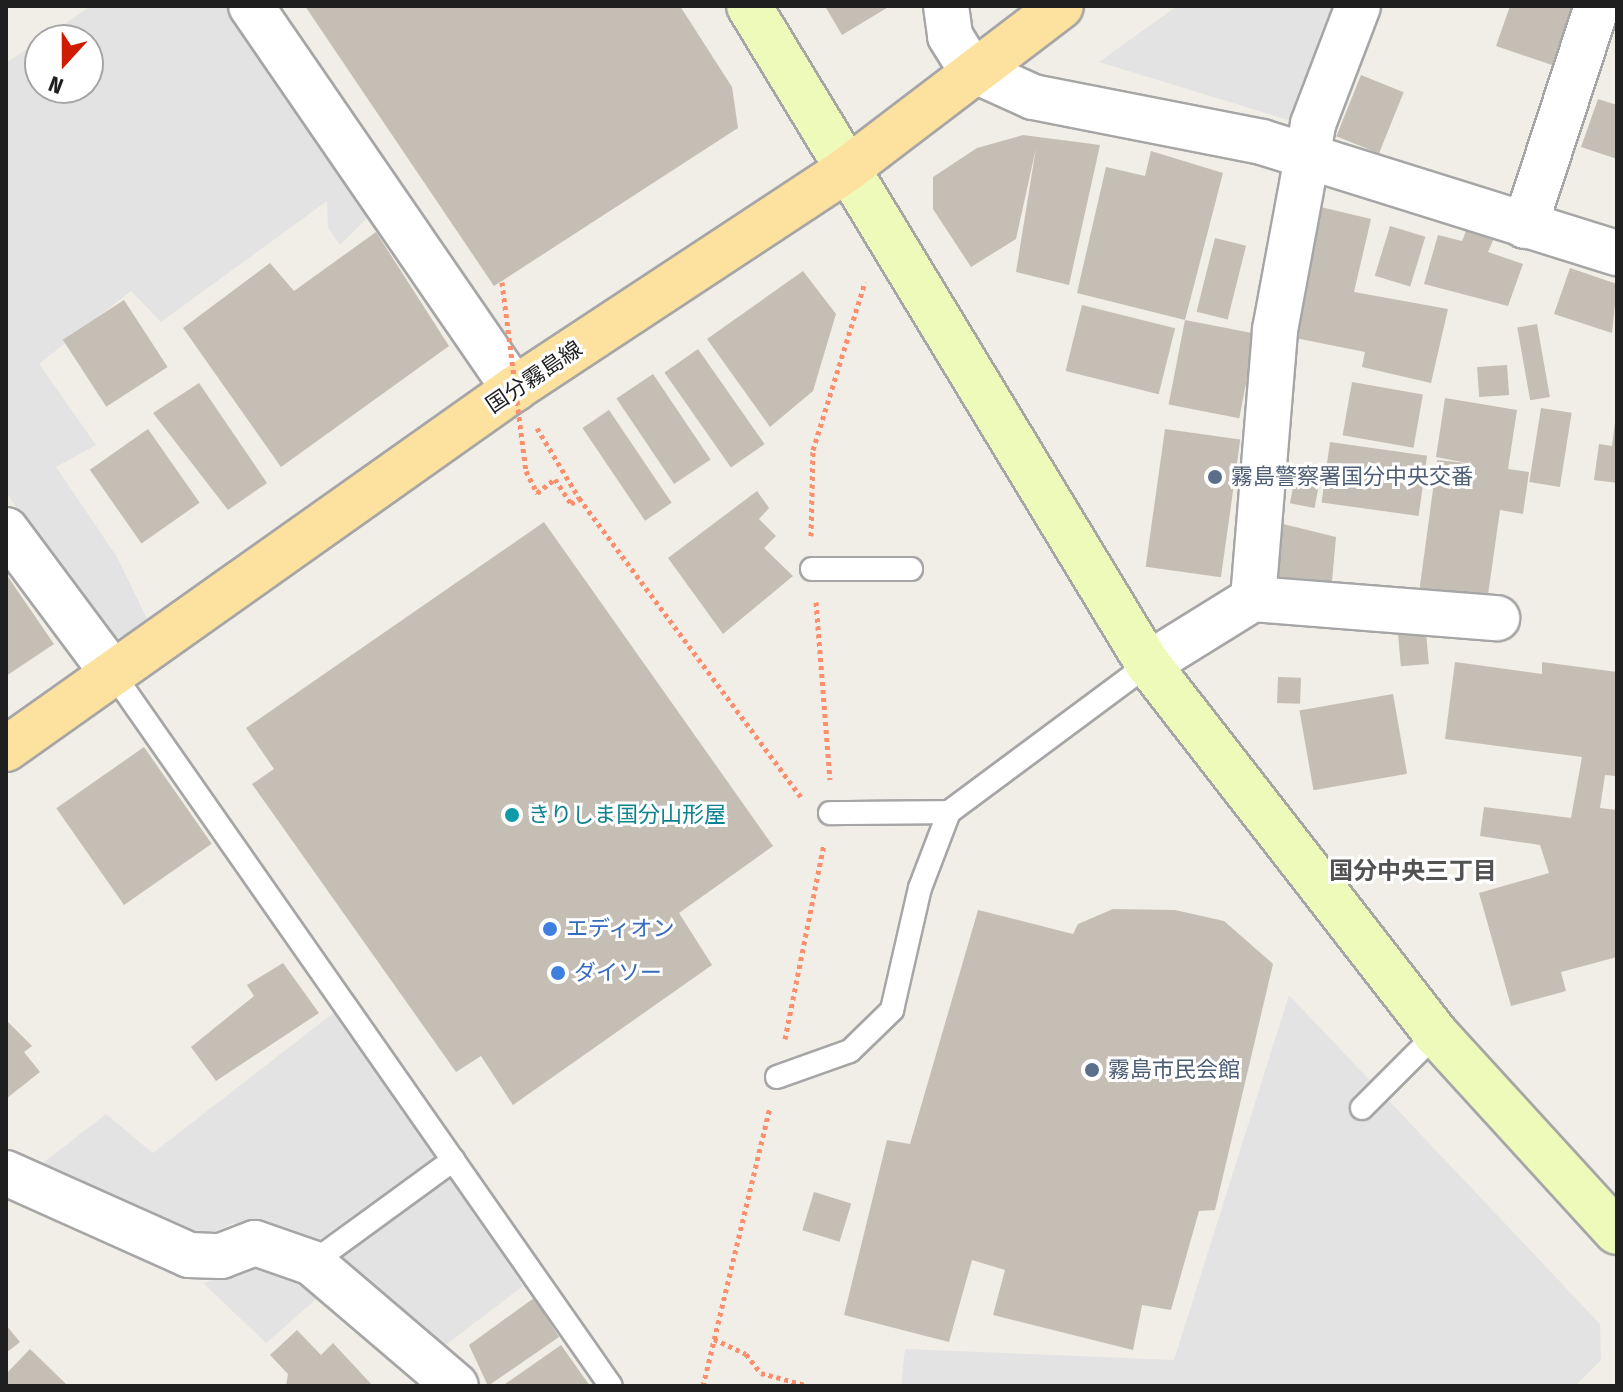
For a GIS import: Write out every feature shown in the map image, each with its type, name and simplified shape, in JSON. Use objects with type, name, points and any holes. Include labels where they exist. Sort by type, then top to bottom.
[{"type":"main road","name":"国分霧島線","points":[[6,749],[514,389],[846,170],[971,69],[1061,6]]},
{"type":"street","points":[[251,6],[514,389]]},
{"type":"street","points":[[749,6],[1148,664],[1436,1034],[1617,1232]]},
{"type":"street","points":[[946,6],[950,36],[971,69],[1033,97],[1262,142],[1308,159],[1617,253]]},
{"type":"street","points":[[1253,599],[1275,330],[1308,159],[1358,6]]},
{"type":"street","points":[[1525,226],[1597,6]]},
{"type":"street","points":[[6,530],[114,675]]},
{"type":"street","points":[[1148,664],[1253,599],[1497,618]]},
{"type":"street","points":[[6,1173],[189,1255],[221,1256],[255,1243],[312,1263],[456,1386]]},
{"type":"lane","points":[[812,569],[911,569]]},
{"type":"lane","points":[[777,1077],[850,1051],[892,1010],[920,888],[949,812],[1148,664]]},
{"type":"lane","points":[[114,675],[611,1386]]},
{"type":"lane","points":[[830,813],[949,812]]},
{"type":"lane","points":[[1362,1108],[1436,1034]]},
{"type":"lane","points":[[312,1263],[453,1160]]},
{"type":"path","points":[[502,282],[526,471],[537,493],[555,479],[571,504],[579,498]]},
{"type":"path","points":[[514,389],[579,498],[805,801],[830,813]]},
{"type":"path","points":[[714,1339],[746,1354],[761,1373],[809,1386]]},
{"type":"shaded area","points":[[91,6],[231,6],[370,215],[340,245],[328,228],[327,201],[161,322],[131,291],[39,364],[96,445],[56,467],[117,557],[150,625],[109,641],[6,492],[6,63],[24,51],[24,104],[104,104],[104,24],[65,24]]},
{"type":"shaded area","points":[[1177,6],[1332,6],[1288,120],[1099,62]]},
{"type":"shaded area","points":[[1289,995],[1600,1324],[1601,1360],[1575,1386],[901,1386],[905,1349],[1174,1360]]},
{"type":"shaded area","points":[[345,1004],[434,1157],[308,1248],[233,1223],[203,1239],[39,1166],[106,1114],[153,1153]]},
{"type":"shaded area","points":[[450,1174],[523,1286],[439,1350],[336,1259]]},
{"type":"shaded area","points":[[259,1266],[308,1279],[323,1293],[266,1343],[203,1283]]},
{"type":"building","points":[[305,6],[680,6],[732,87],[738,128],[494,286]]},
{"type":"building","points":[[825,6],[890,6],[842,35]]},
{"type":"building","points":[[1510,6],[1572,6],[1552,65],[1496,46]]},
{"type":"building","points":[[1361,75],[1404,92],[1379,153],[1336,136]]},
{"type":"building","points":[[1598,99],[1617,105],[1617,159],[1581,147]]},
{"type":"building","points":[[1023,135],[1100,145],[1069,285],[1016,272],[1036,148],[1016,239],[971,267],[933,209],[933,177],[977,148]]},
{"type":"building","points":[[1151,151],[1223,173],[1185,320],[1077,293],[1106,167],[1145,176]]},
{"type":"building","points":[[1308,204],[1371,219],[1354,292],[1448,309],[1431,383],[1362,367],[1365,352],[1280,335]]},
{"type":"building","points":[[1390,226],[1425,237],[1410,287],[1375,276]]},
{"type":"building","points":[[1468,226],[1494,238],[1488,252],[1523,264],[1508,306],[1424,284],[1438,235],[1462,241]]},
{"type":"building","points":[[376,232],[449,346],[281,467],[183,328],[270,263],[294,291]]},
{"type":"building","points":[[1215,238],[1246,246],[1228,319],[1197,312]]},
{"type":"building","points":[[1570,268],[1617,284],[1612,333],[1554,314]]},
{"type":"building","points":[[803,271],[836,314],[813,391],[770,427],[707,339]]},
{"type":"building","points":[[124,300],[168,367],[106,407],[63,340]]},
{"type":"building","points":[[1082,305],[1175,328],[1159,394],[1066,371]]},
{"type":"building","points":[[1185,320],[1256,334],[1239,418],[1169,404]]},
{"type":"building","points":[[1537,324],[1550,397],[1530,400],[1517,327]]},
{"type":"building","points":[[698,349],[765,444],[731,468],[664,373]]},
{"type":"building","points":[[1507,365],[1509,395],[1479,397],[1477,367]]},
{"type":"building","points":[[653,374],[711,459],[674,484],[617,399]]},
{"type":"building","points":[[1352,382],[1423,395],[1414,448],[1343,435]]},
{"type":"building","points":[[199,383],[267,483],[228,510],[153,413]]},
{"type":"building","points":[[1445,398],[1517,410],[1508,469],[1529,472],[1523,514],[1500,510],[1487,602],[1419,593],[1437,460],[1467,463],[1436,457]]},
{"type":"building","points":[[1541,408],[1572,413],[1560,487],[1529,482]]},
{"type":"building","points":[[609,410],[672,503],[645,521],[582,428]]},
{"type":"building","points":[[1615,422],[1617,483],[1594,480],[1599,444],[1612,446]]},
{"type":"building","points":[[148,429],[200,503],[141,543],[90,470]]},
{"type":"building","points":[[1165,429],[1240,440],[1221,577],[1146,567]]},
{"type":"building","points":[[1330,442],[1427,456],[1419,516],[1322,502]]},
{"type":"building","points":[[1297,467],[1322,472],[1314,508],[1290,503]]},
{"type":"building","points":[[757,491],[769,508],[759,519],[776,536],[764,548],[793,576],[723,634],[668,558]]},
{"type":"building","name":"きりしま国分山形屋","points":[[544,522],[773,846],[679,913],[712,965],[513,1105],[481,1056],[456,1072],[252,784],[274,769],[246,728]]},
{"type":"building","points":[[1279,523],[1336,537],[1331,592],[1258,592]]},
{"type":"building","points":[[6,574],[54,644],[6,676]]},
{"type":"building","points":[[1426,632],[1429,664],[1401,666],[1398,634]]},
{"type":"building","points":[[1455,662],[1542,674],[1542,662],[1617,672],[1617,776],[1605,775],[1600,808],[1617,810],[1617,957],[1561,972],[1566,991],[1511,1006],[1479,893],[1549,873],[1540,845],[1480,836],[1484,807],[1571,818],[1582,757],[1445,739]]},
{"type":"building","points":[[1278,677],[1301,678],[1300,704],[1277,703]]},
{"type":"building","points":[[1393,694],[1407,774],[1314,790],[1299,710]]},
{"type":"building","points":[[144,747],[212,844],[124,905],[56,808]]},
{"type":"building","name":"霧島市民会館","points":[[1113,909],[1175,910],[1224,921],[1273,964],[1215,1210],[1199,1211],[1171,1310],[1142,1305],[1133,1350],[993,1315],[1005,1270],[972,1260],[949,1342],[844,1315],[887,1140],[910,1144],[978,910],[1073,934],[1078,924]]},
{"type":"building","points":[[283,963],[319,1013],[216,1081],[191,1047],[254,996],[247,985]]},
{"type":"building","points":[[6,1010],[7,1021],[32,1046],[24,1052],[40,1072],[7,1098]]},
{"type":"building","points":[[814,1192],[851,1203],[840,1242],[802,1230]]},
{"type":"building","points":[[534,1298],[559,1337],[488,1386],[469,1345]]},
{"type":"building","points":[[6,1325],[20,1342],[6,1353]]},
{"type":"building","points":[[297,1330],[321,1355],[333,1343],[373,1386],[286,1386],[288,1374],[270,1355]]},
{"type":"building","points":[[561,1345],[590,1386],[505,1384]]},
{"type":"building","points":[[30,1349],[66,1384],[64,1386],[6,1386],[6,1374]]},
{"type":"place","name":"霧島警察署国分中央交番","points":[[1215,477]]},
{"type":"place","name":"きりしま国分山形屋","points":[[512,815]]},
{"type":"place","name":"エディオン","points":[[550,929]]},
{"type":"place","name":"ダイソー","points":[[558,973]]},
{"type":"place","name":"霧島市民会館","points":[[1092,1070]]},
{"type":"district","name":"国分中央三丁目","points":[[1413,872]]}]
